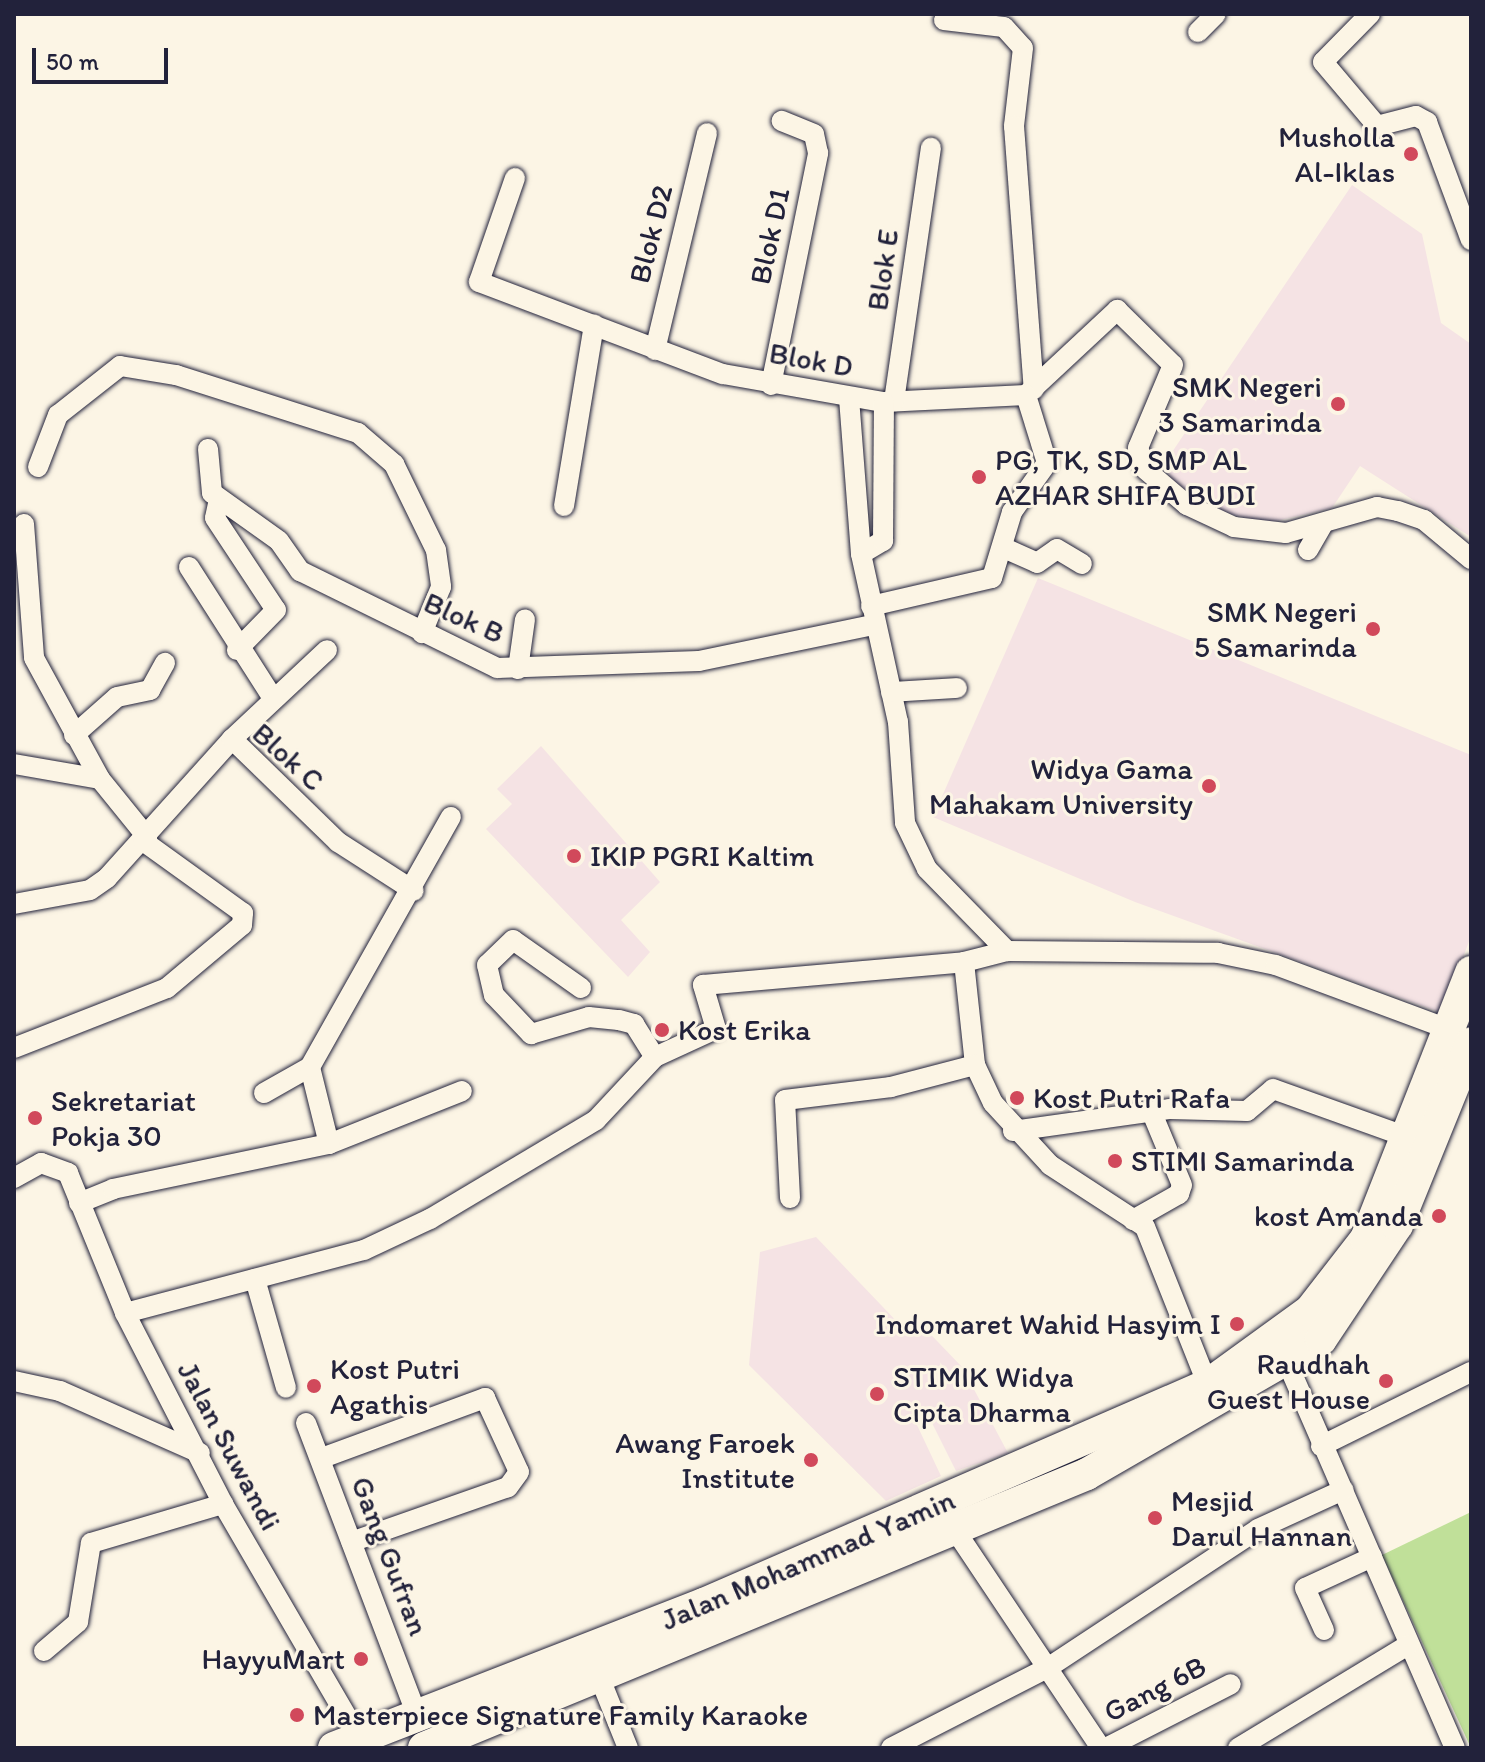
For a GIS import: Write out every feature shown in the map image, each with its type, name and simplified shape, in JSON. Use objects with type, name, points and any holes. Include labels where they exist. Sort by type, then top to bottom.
[{"type":"main road","points":[[1278,1353],[1321,1339],[1374,1269],[1459,1036],[1471,972]]},
{"type":"main road","points":[[1278,1353],[1366,1239],[1407,1137],[1459,1036]]},
{"type":"main road","name":"Jalan Mohammad Yamin","points":[[424,1748],[599,1676],[774,1590],[1278,1353]]},
{"type":"main road","name":"Jalan Mohammad Yamin","points":[[346,1742],[416,1712],[955,1530],[1087,1474],[1278,1353]]},
{"type":"street","points":[[1198,32],[1216,14]]},
{"type":"street","points":[[1370,14],[1323,62],[1377,126],[1416,116],[1427,122],[1464,203],[1471,240]]},
{"type":"street","points":[[944,20],[1004,27],[1023,48],[1014,126],[1030,392],[1047,463],[1012,512],[1004,548],[1037,563],[1057,549],[1082,564]]},
{"type":"street","name":"Blok D1","points":[[771,385],[818,153],[814,134],[782,121]]},
{"type":"street","name":"Blok D2","points":[[655,350],[707,133]]},
{"type":"street","name":"Blok E","points":[[861,554],[883,541],[889,401],[931,148]]},
{"type":"street","name":"Blok D","points":[[515,178],[479,282],[655,350],[771,385],[849,398],[889,401],[1030,392]]},
{"type":"street","points":[[1030,392],[1117,310],[1173,365],[1138,448],[1146,470],[1187,505],[1234,527],[1286,533],[1322,526],[1377,507],[1424,520],[1471,559]]},
{"type":"street","points":[[564,506],[594,324]]},
{"type":"street","points":[[38,467],[58,415],[120,366],[176,375],[358,433],[394,464],[436,550],[441,587],[422,633]]},
{"type":"street","points":[[849,398],[861,554],[872,616],[891,692],[905,823],[927,869],[1007,951]]},
{"type":"street","points":[[208,449],[208,488],[219,499],[215,518],[276,610],[237,650]]},
{"type":"street","name":"Blok B","points":[[219,499],[279,541],[307,576],[471,660],[518,669],[699,661],[985,583],[1004,548]]},
{"type":"street","points":[[14,1048],[167,988],[242,925],[243,913],[145,839],[100,779],[74,735],[28,639],[24,524]]},
{"type":"street","points":[[1308,550],[1322,526]]},
{"type":"street","points":[[189,567],[237,650],[272,697]]},
{"type":"street","points":[[518,669],[525,619]]},
{"type":"street","points":[[232,739],[272,697],[327,650]]},
{"type":"street","points":[[74,735],[117,697],[150,690],[165,663]]},
{"type":"street","points":[[891,692],[957,688]]},
{"type":"street","name":"Blok C","points":[[14,904],[90,890],[145,839],[232,739],[338,842],[414,891]]},
{"type":"street","points":[[14,764],[100,779]]},
{"type":"street","points":[[264,1093],[310,1067],[414,891],[451,817]]},
{"type":"street","points":[[581,988],[513,940],[487,965],[494,995],[531,1034],[589,1017],[619,1020],[634,1024],[655,1057]]},
{"type":"street","points":[[125,1313],[395,1239],[596,1120],[655,1057],[716,1029],[703,985],[964,962],[1007,951],[1218,953],[1276,965],[1459,1036]]},
{"type":"street","points":[[964,962],[975,1065],[1013,1131],[1097,1201],[1133,1220],[1154,1241],[1208,1385]]},
{"type":"street","points":[[790,1198],[785,1100],[891,1087],[975,1065]]},
{"type":"street","points":[[310,1067],[329,1144]]},
{"type":"street","points":[[1013,1131],[1152,1113],[1247,1111],[1278,1090],[1407,1137]]},
{"type":"street","points":[[79,1203],[113,1189],[329,1144],[462,1091]]},
{"type":"street","points":[[1133,1220],[1179,1194],[1182,1185],[1152,1113]]},
{"type":"street","name":"Jalan Suwandi","points":[[14,1178],[41,1163],[68,1173],[125,1313],[200,1453],[223,1504],[346,1742]]},
{"type":"street","points":[[255,1279],[286,1388]]},
{"type":"street","points":[[1278,1353],[1343,1490],[1455,1748]]},
{"type":"street","points":[[1321,1446],[1471,1372]]},
{"type":"street","points":[[14,1381],[74,1397],[200,1453]]},
{"type":"street","points":[[322,1458],[485,1398],[519,1472],[508,1487],[351,1542]]},
{"type":"street","name":"Gang Gufran","points":[[306,1423],[322,1458],[416,1712]]},
{"type":"street","points":[[891,1748],[1049,1667],[1234,1542],[1343,1490]]},
{"type":"street","points":[[44,1651],[78,1622],[91,1543],[223,1504]]},
{"type":"street","points":[[955,1530],[1104,1748]]},
{"type":"street","points":[[1324,1630],[1305,1588],[1372,1557]]},
{"type":"street","points":[[1238,1748],[1408,1645]]},
{"type":"street","points":[[599,1676],[628,1748]]},
{"type":"street","name":"Gang 6B","points":[[1104,1748],[1231,1684]]},
{"type":"shaded area","name":"SMK Negeri 3 Samarinda","points":[[1352,185],[1422,234],[1441,323],[1471,344],[1471,537],[1360,466],[1332,508],[1268,523],[1214,510],[1173,484],[1164,464]]},
{"type":"shaded area","name":"Widya Gama Mahakam University","points":[[1038,578],[1471,755],[1471,936],[1442,1013],[1135,902],[933,817]]},
{"type":"shaded area","name":"IKIP PGRI Kaltim","points":[[541,746],[660,882],[621,920],[650,952],[628,977],[486,829],[512,804],[497,789]]},
{"type":"shaded area","name":"STIMIK Widya Cipta Dharma","points":[[816,1237],[903,1328],[914,1317],[962,1367],[1008,1453],[956,1471],[931,1421],[917,1425],[941,1476],[886,1501],[749,1365],[760,1252]]},
{"type":"green space","points":[[1471,1512],[1471,1748],[1382,1555]]},
{"type":"place","name":"Musholla Al-Iklas","points":[[1411,154]]},
{"type":"place","name":"SMK Negeri 3 Samarinda","points":[[1338,404]]},
{"type":"place","name":"PG, TK, SD, SMP AL AZHAR SHIFA BUDI","points":[[979,477]]},
{"type":"place","name":"SMK Negeri 5 Samarinda","points":[[1373,629]]},
{"type":"place","name":"Widya Gama Mahakam University","points":[[1209,786]]},
{"type":"place","name":"IKIP PGRI Kaltim","points":[[574,856]]},
{"type":"place","name":"Kost Erika","points":[[662,1030]]},
{"type":"place","name":"Kost Putri Rafa","points":[[1017,1098]]},
{"type":"place","name":"Sekretariat Pokja 30","points":[[35,1118]]},
{"type":"place","name":"STIMI Samarinda","points":[[1115,1161]]},
{"type":"place","name":"kost Amanda","points":[[1439,1216]]},
{"type":"place","name":"Indomaret Wahid Hasyim I","points":[[1237,1324]]},
{"type":"place","name":"Raudhah Guest House","points":[[1386,1381]]},
{"type":"place","name":"Kost Putri Agathis","points":[[314,1386]]},
{"type":"place","name":"STIMIK Widya Cipta Dharma","points":[[877,1394]]},
{"type":"place","name":"Awang Faroek Institute","points":[[811,1460]]},
{"type":"place","name":"Mesjid Darul Hannan","points":[[1155,1518]]},
{"type":"place","name":"HayyuMart","points":[[361,1659]]},
{"type":"place","name":"Masterpiece Signature Family Karaoke","points":[[297,1715]]}]
